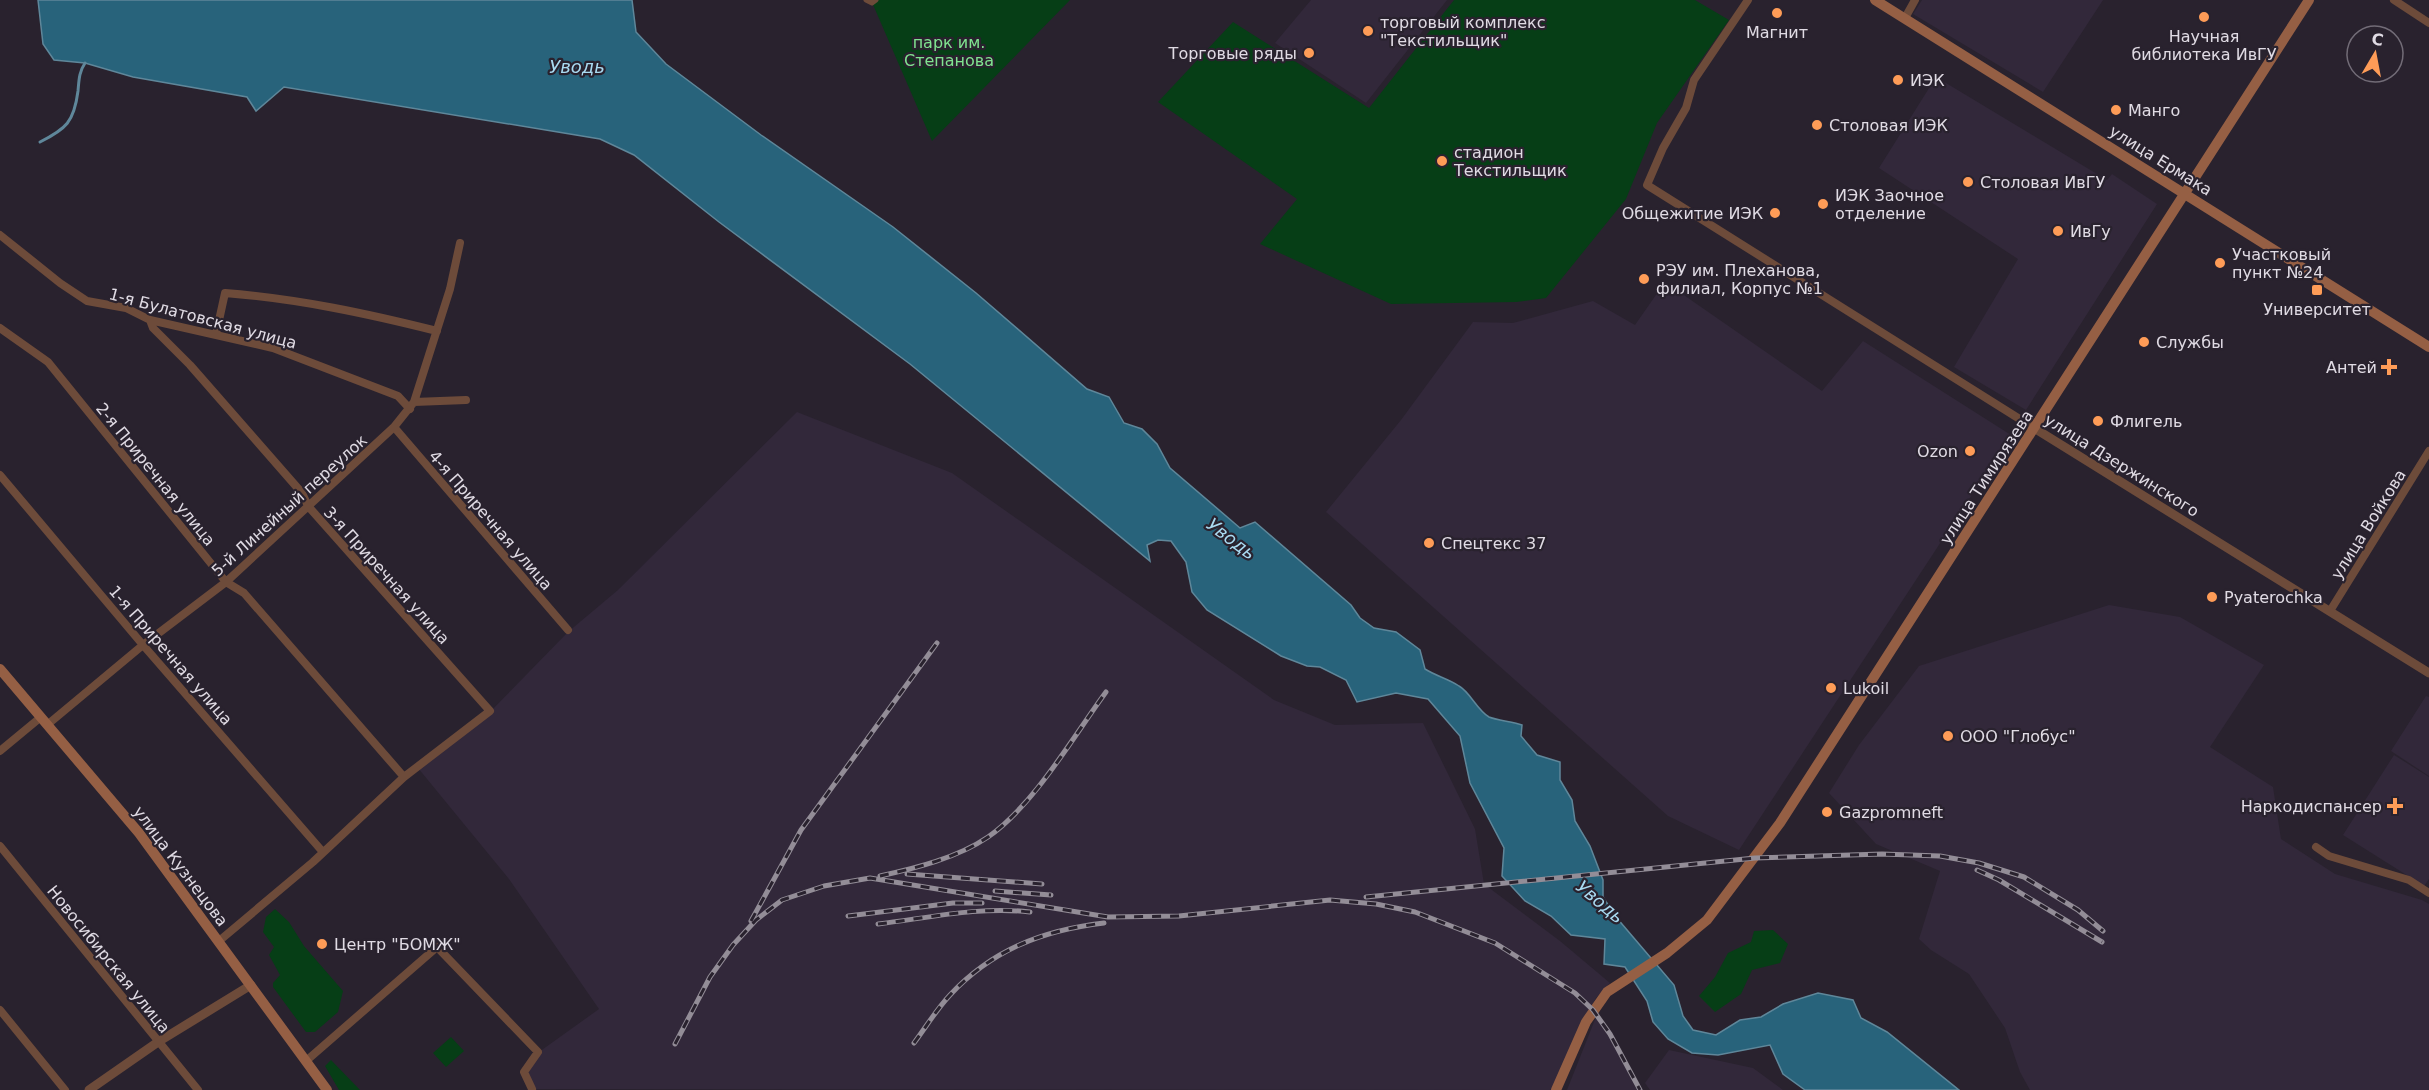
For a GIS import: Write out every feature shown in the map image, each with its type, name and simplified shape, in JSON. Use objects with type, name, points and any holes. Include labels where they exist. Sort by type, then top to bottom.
[{"type":"main road","name":"улица Ермака","points":[[1875,0],[2429,347]]},
{"type":"main road","name":"улица Тимирязева","points":[[1556,1090],[1569,1057],[1593,1010],[1607,992],[1667,953],[1707,920],[1780,823],[2309,0]]},
{"type":"main road","name":"улица Кузнецова","points":[[0,669],[139,833],[327,1090]]},
{"type":"street","points":[[866,0],[872,3],[876,0]]},
{"type":"street","name":"улица Дзержинского","points":[[1748,0],[1694,80],[1686,108],[1663,148],[1647,185],[2429,673]]},
{"type":"street","points":[[1905,18],[1915,0]]},
{"type":"street","points":[[2394,0],[2429,23]]},
{"type":"street","name":"1-я Булатовская улица","points":[[0,235],[60,284],[87,301],[126,308],[150,320],[273,348],[398,396],[412,405]]},
{"type":"street","name":"5-й Линейный переулок","points":[[0,751],[44,721],[226,582],[394,427],[412,405],[450,289],[460,243]]},
{"type":"street","points":[[216,334],[225,293],[269,296],[343,308],[437,331]]},
{"type":"street","name":"3-я Приречная улица","points":[[150,320],[153,328],[190,365],[302,493],[308,506],[490,711],[404,777]]},
{"type":"street","name":"2-я Приречная улица","points":[[0,328],[48,362],[226,582],[244,593],[404,777]]},
{"type":"street","points":[[412,405],[466,400]]},
{"type":"street","name":"4-я Приречная улица","points":[[394,427],[568,630]]},
{"type":"street","name":"улица Войкова","points":[[2330,611],[2429,451]]},
{"type":"street","name":"1-я Приречная улица","points":[[0,475],[143,645],[322,851]]},
{"type":"street","points":[[219,941],[404,777]]},
{"type":"street","name":"Новосибирская улица","points":[[0,846],[198,1090]]},
{"type":"street","points":[[2316,847],[2329,856],[2409,880],[2429,893]]},
{"type":"street","points":[[306,1061],[437,947],[538,1052],[524,1072],[532,1089]]},
{"type":"street","points":[[89,1090],[158,1042],[250,986]]},
{"type":"street","points":[[0,1010],[64,1090]]},
{"type":"shaded area","points":[[1311,0],[1447,0],[1366,103],[1275,43]]},
{"type":"shaded area","points":[[1922,0],[2103,0],[2043,92],[1913,14]]},
{"type":"shaded area","name":"ИвГу","points":[[1936,77],[2107,180],[2112,174],[2157,204],[2026,410],[1954,367],[2018,259],[1879,168]]},
{"type":"shaded area","points":[[1665,282],[1822,391],[1863,341],[2011,435],[1739,850],[1668,816],[1326,512],[1401,420],[1473,322],[1513,323],[1593,301],[1635,325]]},
{"type":"shaded area","points":[[797,412],[952,473],[1274,700],[1335,725],[1423,723],[1475,829],[1484,884],[1560,941],[1610,983],[1596,998],[1552,1090],[533,1089],[525,1072],[539,1052],[599,1009],[509,879],[418,768],[491,711],[568,632],[618,590]]},
{"type":"shaded area","points":[[2109,605],[2180,617],[2264,665],[2210,747],[2273,787],[2281,839],[2335,874],[2429,904],[2429,1090],[2030,1090],[2020,1072],[2005,1028],[1969,974],[1931,950],[1919,939],[1940,871],[1876,844],[1829,793],[1859,745],[1919,666]]},
{"type":"shaded area","points":[[2426,696],[2429,697],[2429,776],[2391,751]]},
{"type":"shaded area","name":"Наркодиспансер","points":[[2394,755],[2429,777],[2429,879],[2424,886],[2343,835]]},
{"type":"shaded area","points":[[1596,1017],[1608,1034],[1637,1090],[1567,1090]]},
{"type":"shaded area","points":[[1669,1050],[1753,1068],[1783,1090],[1650,1090],[1645,1083]]},
{"type":"green space","name":"парк им. Степанова","points":[[871,0],[1070,0],[932,141]]},
{"type":"green space","name":"стадион Текстильщик","points":[[1454,0],[1695,0],[1729,20],[1657,123],[1626,199],[1546,298],[1516,302],[1391,304],[1260,244],[1297,199],[1158,102],[1233,22],[1369,108]]},
{"type":"green space","points":[[275,909],[289,922],[304,946],[343,991],[338,1012],[315,1032],[306,1032],[273,987],[273,983],[280,975],[269,955],[274,947],[263,932],[266,917]]},
{"type":"green space","points":[[1773,930],[1788,944],[1780,963],[1752,970],[1741,994],[1715,1012],[1699,996],[1715,977],[1728,953],[1751,942],[1754,931]]},
{"type":"green space","points":[[451,1037],[464,1051],[446,1067],[433,1053]]},
{"type":"green space","points":[[331,1060],[360,1090],[339,1090],[325,1066]]},
{"type":"water","name":"Уводь","points":[[38,0],[632,0],[636,32],[666,64],[761,135],[893,227],[976,293],[1087,389],[1109,397],[1124,423],[1142,429],[1157,444],[1170,468],[1240,528],[1255,522],[1351,605],[1360,618],[1374,628],[1396,632],[1420,650],[1425,669],[1451,681],[1467,692],[1489,717],[1522,725],[1521,736],[1537,755],[1560,762],[1560,780],[1572,800],[1575,821],[1590,846],[1603,880],[1603,897],[1616,917],[1674,985],[1683,1016],[1693,1030],[1716,1035],[1740,1020],[1761,1017],[1783,1004],[1818,993],[1853,1000],[1861,1018],[1887,1032],[1959,1090],[1805,1090],[1783,1074],[1770,1045],[1718,1055],[1692,1053],[1668,1039],[1653,1022],[1647,1001],[1625,967],[1604,964],[1605,939],[1571,935],[1551,916],[1525,901],[1502,876],[1504,848],[1470,783],[1460,736],[1428,699],[1396,693],[1357,702],[1346,680],[1320,667],[1307,666],[1281,656],[1207,610],[1192,592],[1186,562],[1171,541],[1158,540],[1147,545],[1150,561],[910,364],[719,222],[634,155],[600,139],[284,87],[256,111],[247,97],[133,77],[85,63],[54,60],[43,44]]},
{"type":"waterway","points":[[40,142],[56,133],[71,117],[76,102],[80,73],[85,63]]},
{"type":"railway","points":[[751,921],[801,830],[937,643]]},
{"type":"railway","points":[[880,876],[922,866],[950,856],[988,837],[1005,823],[1037,789],[1106,692]]},
{"type":"railway","points":[[1366,897],[1755,858],[1882,854],[1940,856],[1979,863],[2024,877],[2078,910],[2103,931]]},
{"type":"railway","points":[[1977,870],[1999,880],[2102,942]]},
{"type":"railway","points":[[907,874],[1042,884]]},
{"type":"railway","points":[[675,1044],[710,977],[733,945],[756,920],[782,900],[824,886],[870,878],[1108,917],[1179,916],[1330,900],[1376,904],[1415,912],[1495,943],[1575,993],[1593,1010],[1610,1034],[1640,1090]]},
{"type":"railway","points":[[995,891],[1051,895]]},
{"type":"railway","points":[[848,916],[953,903],[982,903]]},
{"type":"railway","points":[[878,924],[992,910],[1030,912]]},
{"type":"railway","points":[[914,1043],[950,995],[966,979],[1001,954],[1040,937],[1104,923]]},
{"type":"place","name":"Магнит","points":[[1777,13]]},
{"type":"place","name":"Научная библиотека ИвГУ","points":[[2204,17]]},
{"type":"place","name":"торговый комплекс \"Текстильщик\"","points":[[1368,31]]},
{"type":"place","name":"Торговые ряды","points":[[1309,53]]},
{"type":"place","name":"ИЭК","points":[[1898,80]]},
{"type":"place","name":"Манго","points":[[2116,110]]},
{"type":"place","name":"Столовая ИЭК","points":[[1817,125]]},
{"type":"place","name":"стадион Текстильщик","points":[[1442,161]]},
{"type":"place","name":"Столовая ИвГУ","points":[[1968,182]]},
{"type":"place","name":"ИЭК Заочное отделение","points":[[1823,204]]},
{"type":"place","name":"Общежитие ИЭК","points":[[1775,213]]},
{"type":"place","name":"ИвГу","points":[[2058,231]]},
{"type":"place","name":"Участковый пункт №24","points":[[2220,263]]},
{"type":"place","name":"РЭУ им. Плеханова, филиал, Корпус №1","points":[[1644,279]]},
{"type":"place","name":"Университет","points":[[2317,290]]},
{"type":"place","name":"Службы","points":[[2144,342]]},
{"type":"place","name":"Антей","points":[[2389,367]]},
{"type":"place","name":"Флигель","points":[[2098,421]]},
{"type":"place","name":"Ozon","points":[[1970,451]]},
{"type":"place","name":"Спецтекс 37","points":[[1429,543]]},
{"type":"place","name":"Pyaterochka","points":[[2212,597]]},
{"type":"place","name":"Lukoil","points":[[1831,688]]},
{"type":"place","name":"ООО \"Глобус\"","points":[[1948,736]]},
{"type":"place","name":"Наркодиспансер","points":[[2395,806]]},
{"type":"place","name":"Gazpromneft","points":[[1827,812]]},
{"type":"place","name":"Центр \"БОМЖ\"","points":[[322,944]]}]
